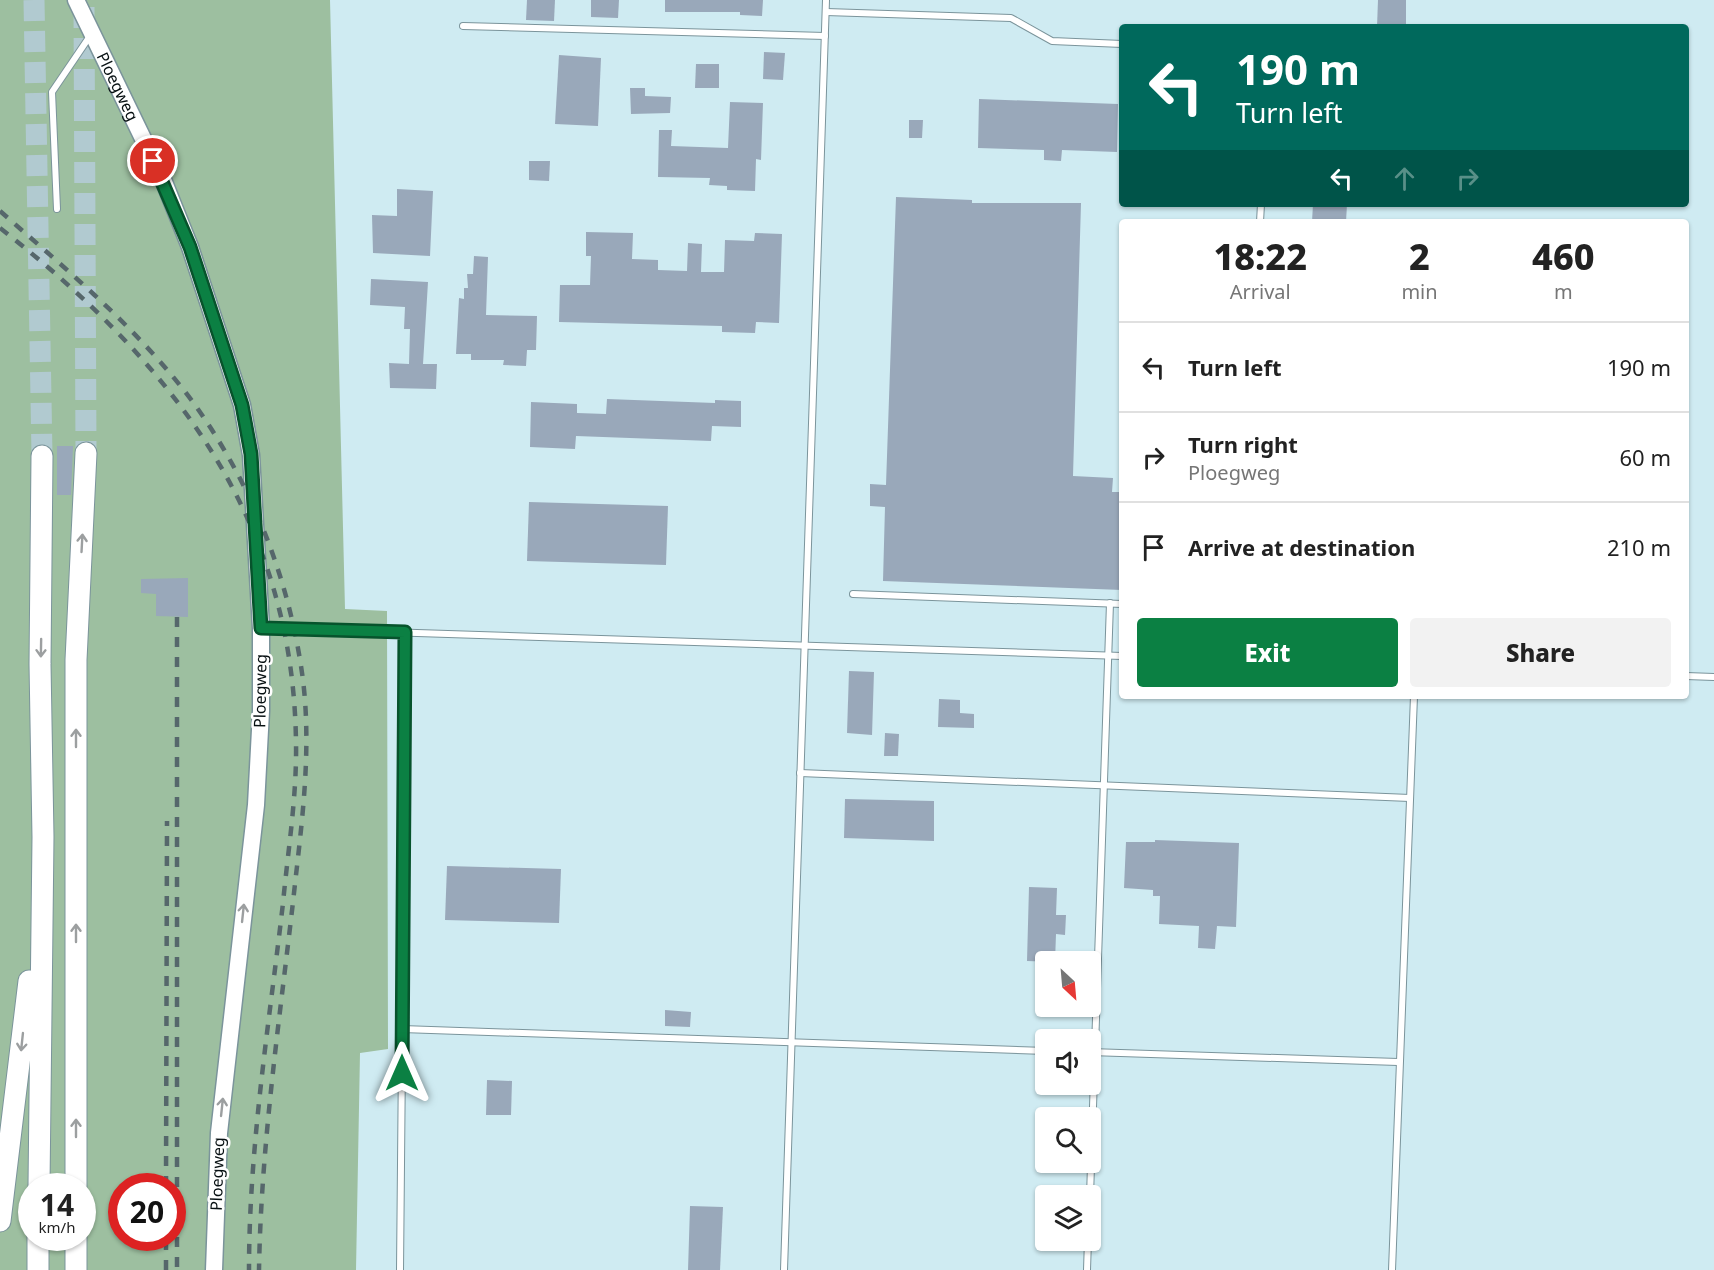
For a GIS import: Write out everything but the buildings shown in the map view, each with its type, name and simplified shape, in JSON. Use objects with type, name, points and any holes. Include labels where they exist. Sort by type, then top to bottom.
[{"type":"highway","points":[[76,1173],[76,660],[86,453]]},
{"type":"highway","points":[[39,1173],[43,837],[42,456]]},
{"type":"highway","points":[[0,1221],[17,1093],[43,837]]},
{"type":"highway","points":[[38,1251],[38,1270]]},
{"type":"highway","points":[[76,1251],[76,1270]]},
{"type":"street","name":"Ploegweg","points":[[75,0],[164,182],[186,236],[242,405],[251,454],[261,628],[261,711],[255,805],[219,1133],[214,1270]]},
{"type":"lane","points":[[784,1270],[826,0]]},
{"type":"lane","points":[[826,12],[1011,18],[1052,41],[1119,44]]},
{"type":"lane","points":[[463,26],[825,36]]},
{"type":"lane","points":[[57,209],[52,92],[92,33]]},
{"type":"lane","points":[[853,594],[1119,604]]},
{"type":"lane","points":[[1094,1029],[1110,603]]},
{"type":"lane","points":[[261,628],[1119,656]]},
{"type":"lane","points":[[400,1270],[405,632]]},
{"type":"lane","points":[[1689,676],[1714,676]]},
{"type":"lane","points":[[1392,1270],[1398,1062],[1414,699]]},
{"type":"lane","points":[[800,773],[1410,798]]},
{"type":"lane","points":[[402,1029],[1035,1051]]},
{"type":"lane","points":[[1101,1052],[1398,1062]]},
{"type":"lane","points":[[1090,1185],[1092,1095]]},
{"type":"lane","points":[[1087,1270],[1088,1251]]},
{"type":"green space","points":[[0,0],[330,0],[345,609],[387,611],[388,1049],[360,1053],[356,1270],[0,1270]]},
{"type":"tunnel","points":[[34,0],[42,456]]},
{"type":"tunnel","points":[[84,7],[86,453]]},
{"type":"railway","points":[[0,211],[128,327],[195,405],[235,468],[251,502],[266,536],[289,607],[303,680],[306,764],[267,1132],[259,1270]]},
{"type":"railway","points":[[0,228],[62,279],[118,333],[168,390],[211,450],[246,515],[273,585],[289,661],[296,762],[292,823],[256,1132],[249,1270]]},
{"type":"railway","points":[[177,617],[177,1270]]},
{"type":"railway","points":[[166,1173],[167,821]]},
{"type":"railway","points":[[166,1251],[166,1270]]},
{"type":"route","points":[[153,161],[164,182],[190,247],[242,405],[251,454],[256,511],[261,628],[405,632],[402,1073]]}]
